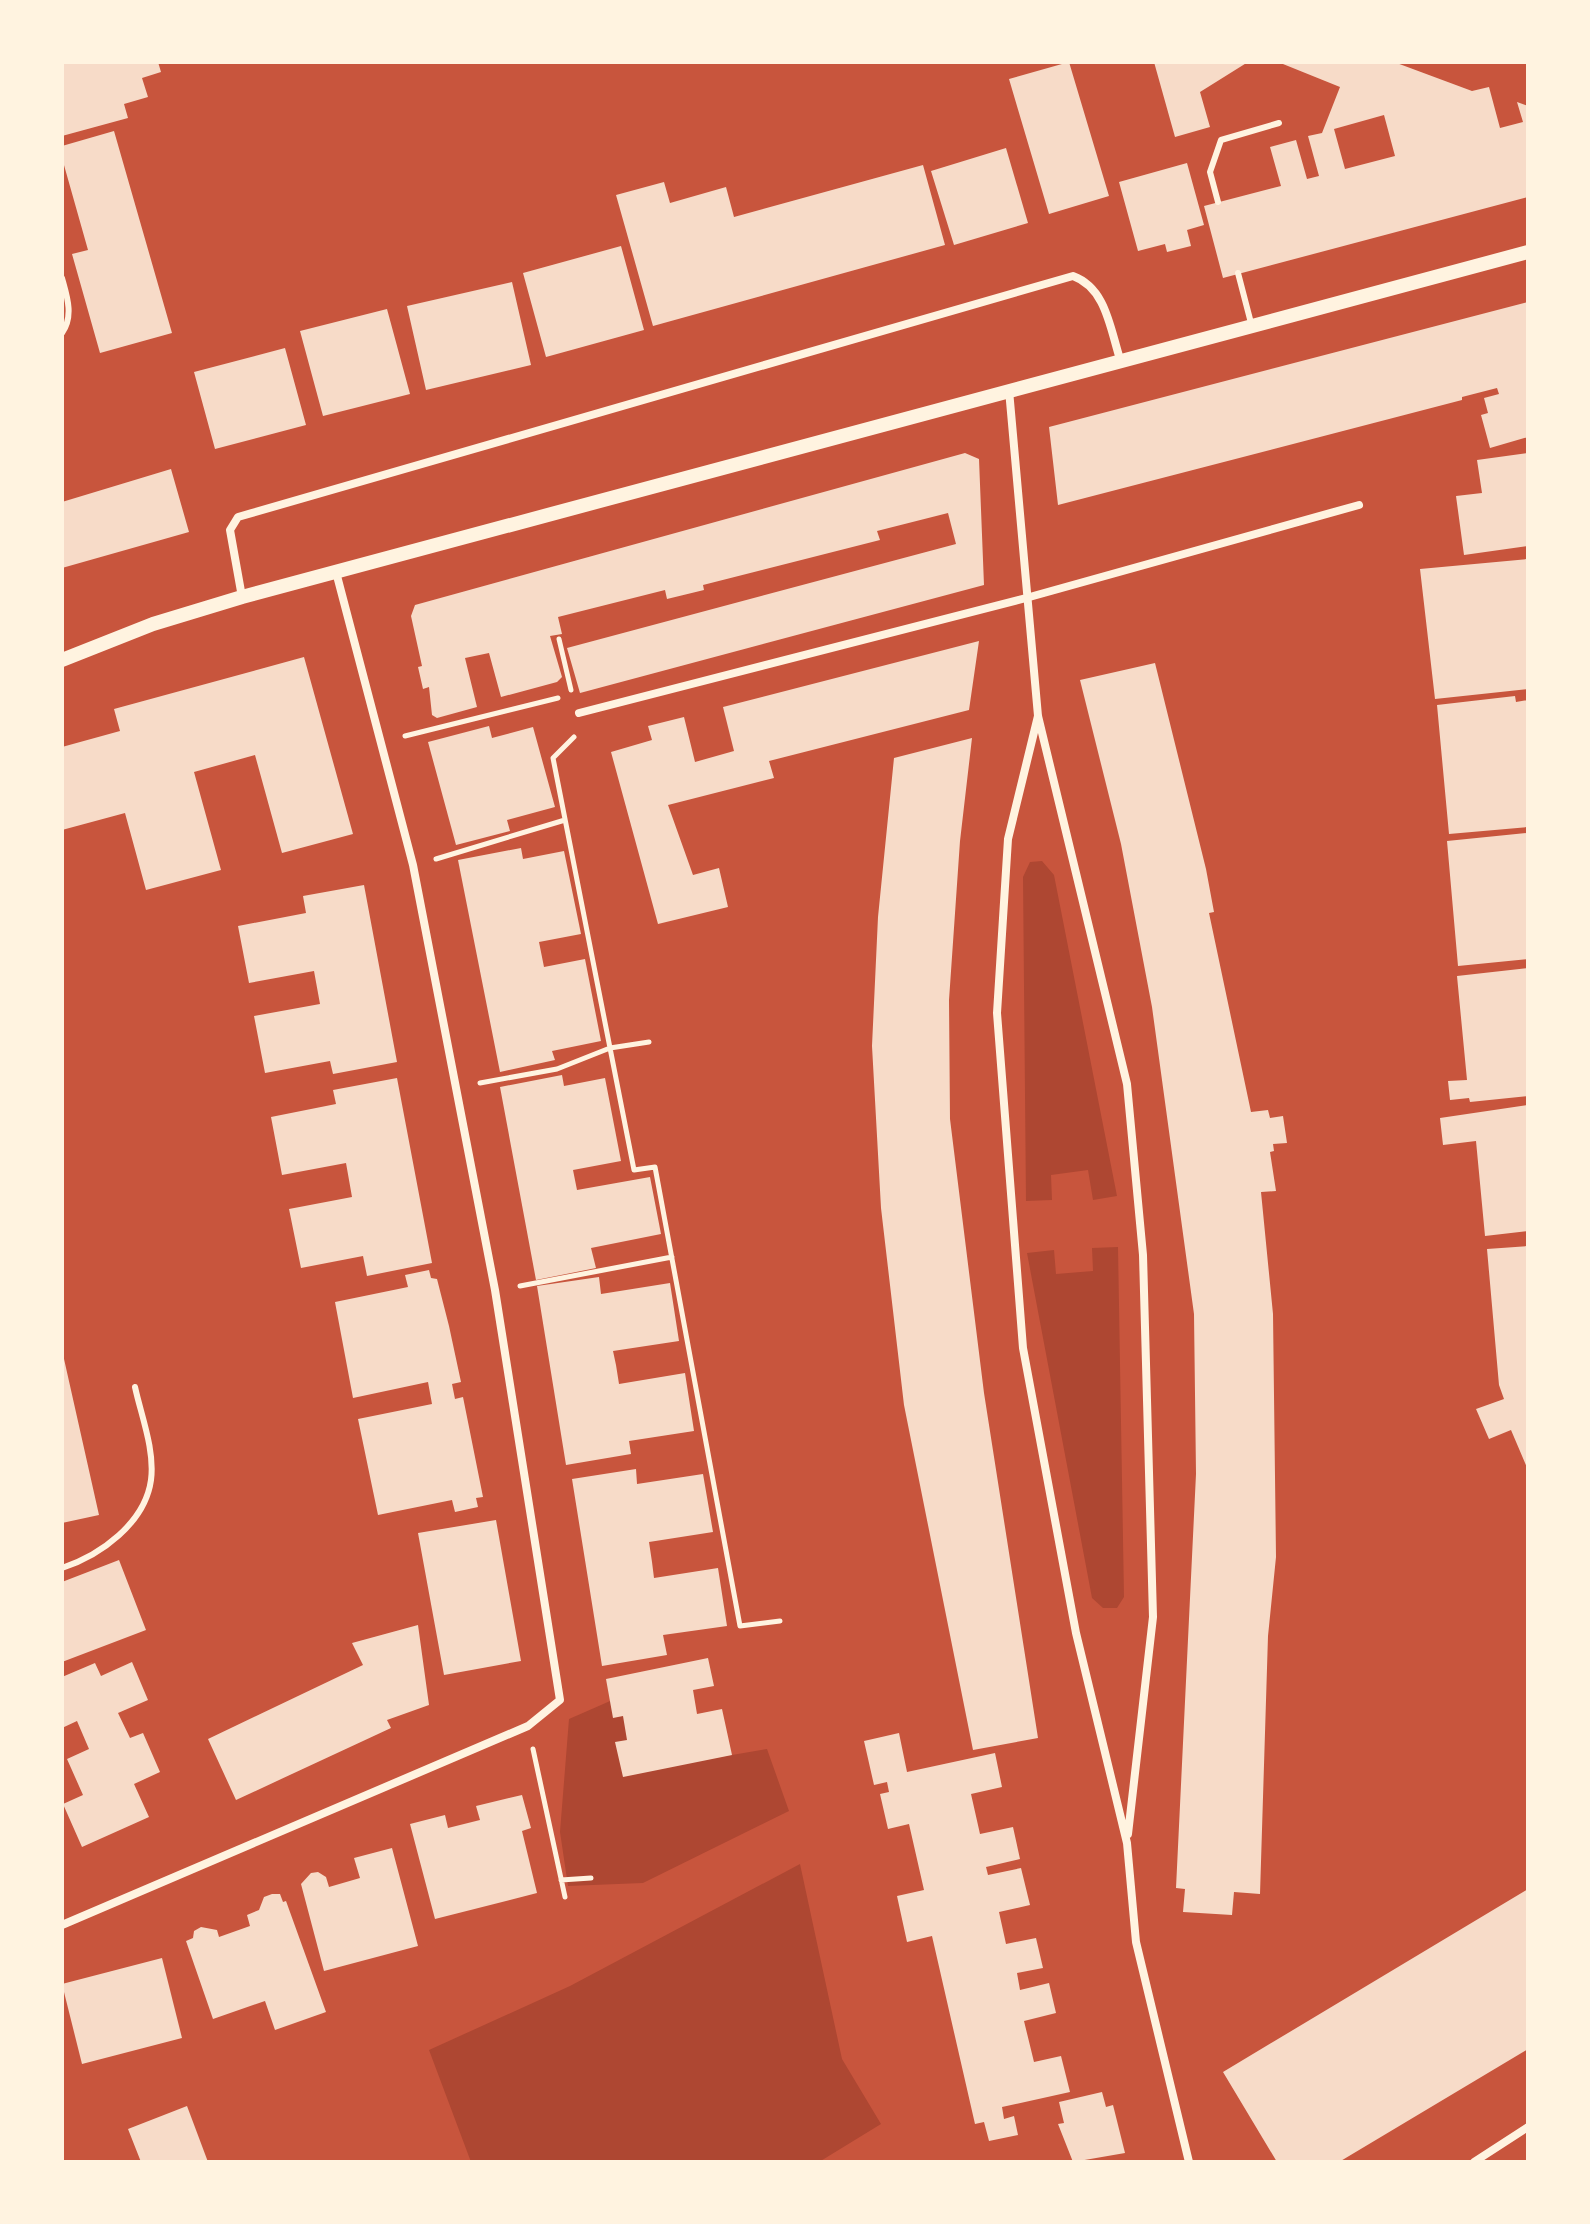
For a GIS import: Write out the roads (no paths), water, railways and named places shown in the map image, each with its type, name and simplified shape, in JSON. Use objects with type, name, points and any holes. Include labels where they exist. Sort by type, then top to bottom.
[{"type":"street","points":[[62,660],[153,624],[242,597],[1251,323],[1528,252]]},
{"type":"street","points":[[242,597],[230,530],[238,517],[1073,276],[1087,281],[1099,293],[1120,359]]},
{"type":"street","points":[[1009,390],[1038,716],[1127,1084],[1143,1255],[1153,1617],[1127,1843]]},
{"type":"street","points":[[579,713],[1026,598],[1359,505]]},
{"type":"street","points":[[62,1925],[528,1726],[560,1700],[495,1290],[413,865],[336,572]]},
{"type":"street","points":[[1038,716],[1008,839],[997,1013],[1023,1348],[1076,1633],[1127,1843],[1136,1942],[1189,2162]]},
{"type":"street","points":[[1474,2162],[1528,2127]]},
{"type":"lane","points":[[1218,202],[1210,172],[1221,140],[1279,123]]},
{"type":"lane","points":[[1238,273],[1251,323]]},
{"type":"lane","points":[[62,278],[68,301],[68,325],[62,333]]},
{"type":"lane","points":[[62,1568],[80,1562],[106,1545],[135,1520],[151,1480],[147,1441],[135,1387]]}]
